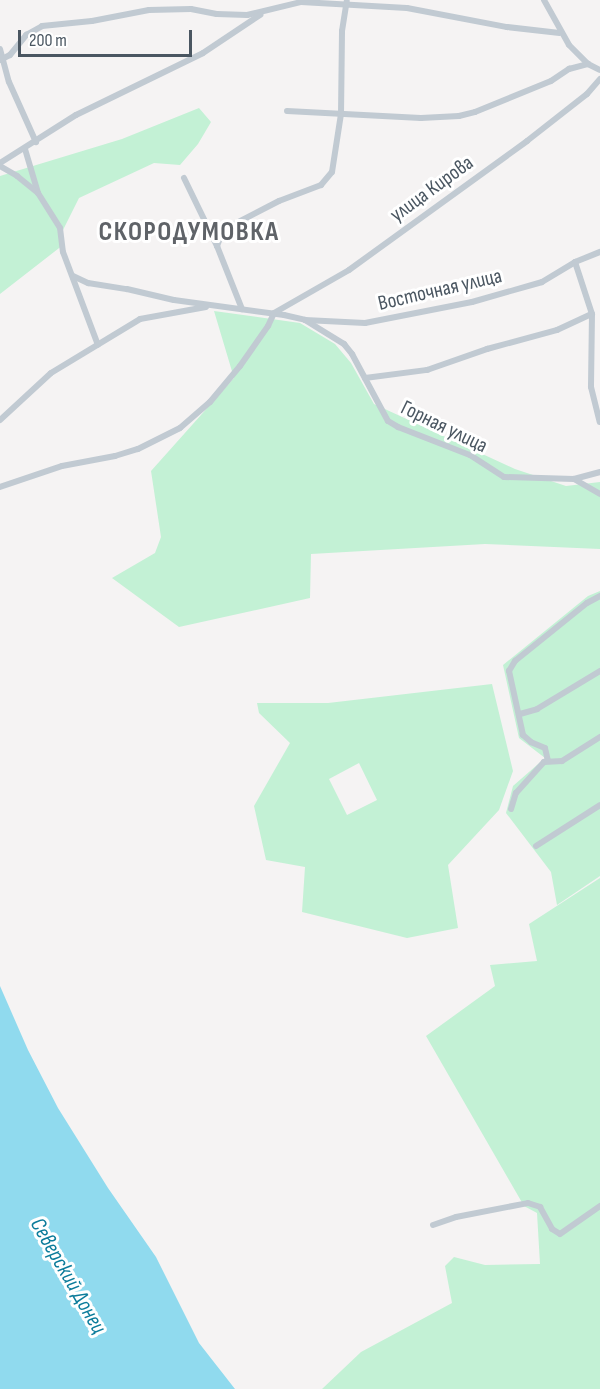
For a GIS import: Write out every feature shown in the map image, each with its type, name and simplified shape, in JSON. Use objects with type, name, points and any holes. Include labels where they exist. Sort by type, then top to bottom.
[{"type":"street","points":[[544,0],[560,33],[576,54],[600,70]]},
{"type":"street","points":[[1,60],[26,35],[48,25],[92,21],[149,10],[191,9],[217,15],[264,13],[301,2],[347,2],[407,8],[507,27],[560,33]]},
{"type":"street","points":[[217,246],[224,230],[279,201],[321,185],[332,172],[341,114],[342,30],[347,2]]},
{"type":"street","points":[[38,193],[0,165],[76,115],[202,53],[264,13]]},
{"type":"street","points":[[0,49],[1,60],[36,142]]},
{"type":"street","points":[[287,111],[421,118],[459,116],[475,112],[551,81],[569,69],[588,63]]},
{"type":"street","name":"улица Кирова","points":[[274,313],[349,270],[527,141],[587,93],[600,79]]},
{"type":"street","points":[[25,149],[38,193],[60,228],[63,252],[98,345]]},
{"type":"street","points":[[184,178],[217,246],[242,309]]},
{"type":"street","name":"Восточная улица","points":[[305,320],[365,323],[472,303],[542,282],[575,262],[600,252]]},
{"type":"street","points":[[575,262],[592,314],[591,387],[600,422]]},
{"type":"street","name":"Горная улица","points":[[73,276],[88,284],[212,307],[274,313],[305,320],[344,344],[388,421],[398,427],[470,455],[504,477],[574,479],[600,472]]},
{"type":"street","points":[[0,420],[51,372],[147,317],[212,307]]},
{"type":"street","points":[[0,487],[62,466],[138,449],[180,428],[210,402],[240,366],[268,326],[274,313]]},
{"type":"street","points":[[365,378],[427,370],[487,349],[557,330],[592,314]]},
{"type":"street","points":[[574,479],[600,494]]},
{"type":"street","points":[[548,761],[544,748],[523,735],[509,671],[515,661],[587,603],[600,596]]},
{"type":"street","points":[[519,714],[537,709],[600,671]]},
{"type":"street","points":[[511,809],[516,793],[548,761],[562,760],[600,737]]},
{"type":"street","points":[[537,846],[600,805]]},
{"type":"street","points":[[433,1225],[456,1217],[528,1203],[540,1207],[552,1229],[560,1234],[600,1206]]},
{"type":"green space","points":[[199,108],[211,122],[198,144],[180,165],[154,163],[79,198],[62,232],[63,245],[0,294],[0,176],[122,139]]},
{"type":"green space","points":[[214,311],[300,323],[335,344],[351,363],[374,404],[515,469],[566,486],[600,482],[600,549],[485,544],[311,554],[310,598],[179,627],[112,578],[155,553],[161,537],[151,471],[234,378]]},
{"type":"green space","points":[[600,591],[600,876],[557,905],[551,872],[506,813],[513,786],[545,758],[519,738],[503,665],[588,596]]},
{"type":"green space","points":[[492,684],[513,771],[499,810],[448,865],[458,928],[407,938],[302,912],[305,867],[266,860],[254,806],[290,743],[259,713],[257,703],[328,703]],"holes":[[[359,763],[377,800],[347,815],[329,779]]]},
{"type":"green space","points":[[600,878],[600,1389],[322,1389],[361,1352],[452,1303],[445,1266],[454,1257],[485,1265],[540,1264],[537,1213],[524,1206],[426,1036],[495,986],[490,965],[537,961],[529,924]]},
{"type":"water","name":"Северский Донец","points":[[0,986],[28,1050],[58,1108],[108,1188],[156,1257],[199,1343],[235,1389],[0,1389]]},
{"type":"district","name":"СКОРОДУМОВКА","points":[[189,233]]}]
